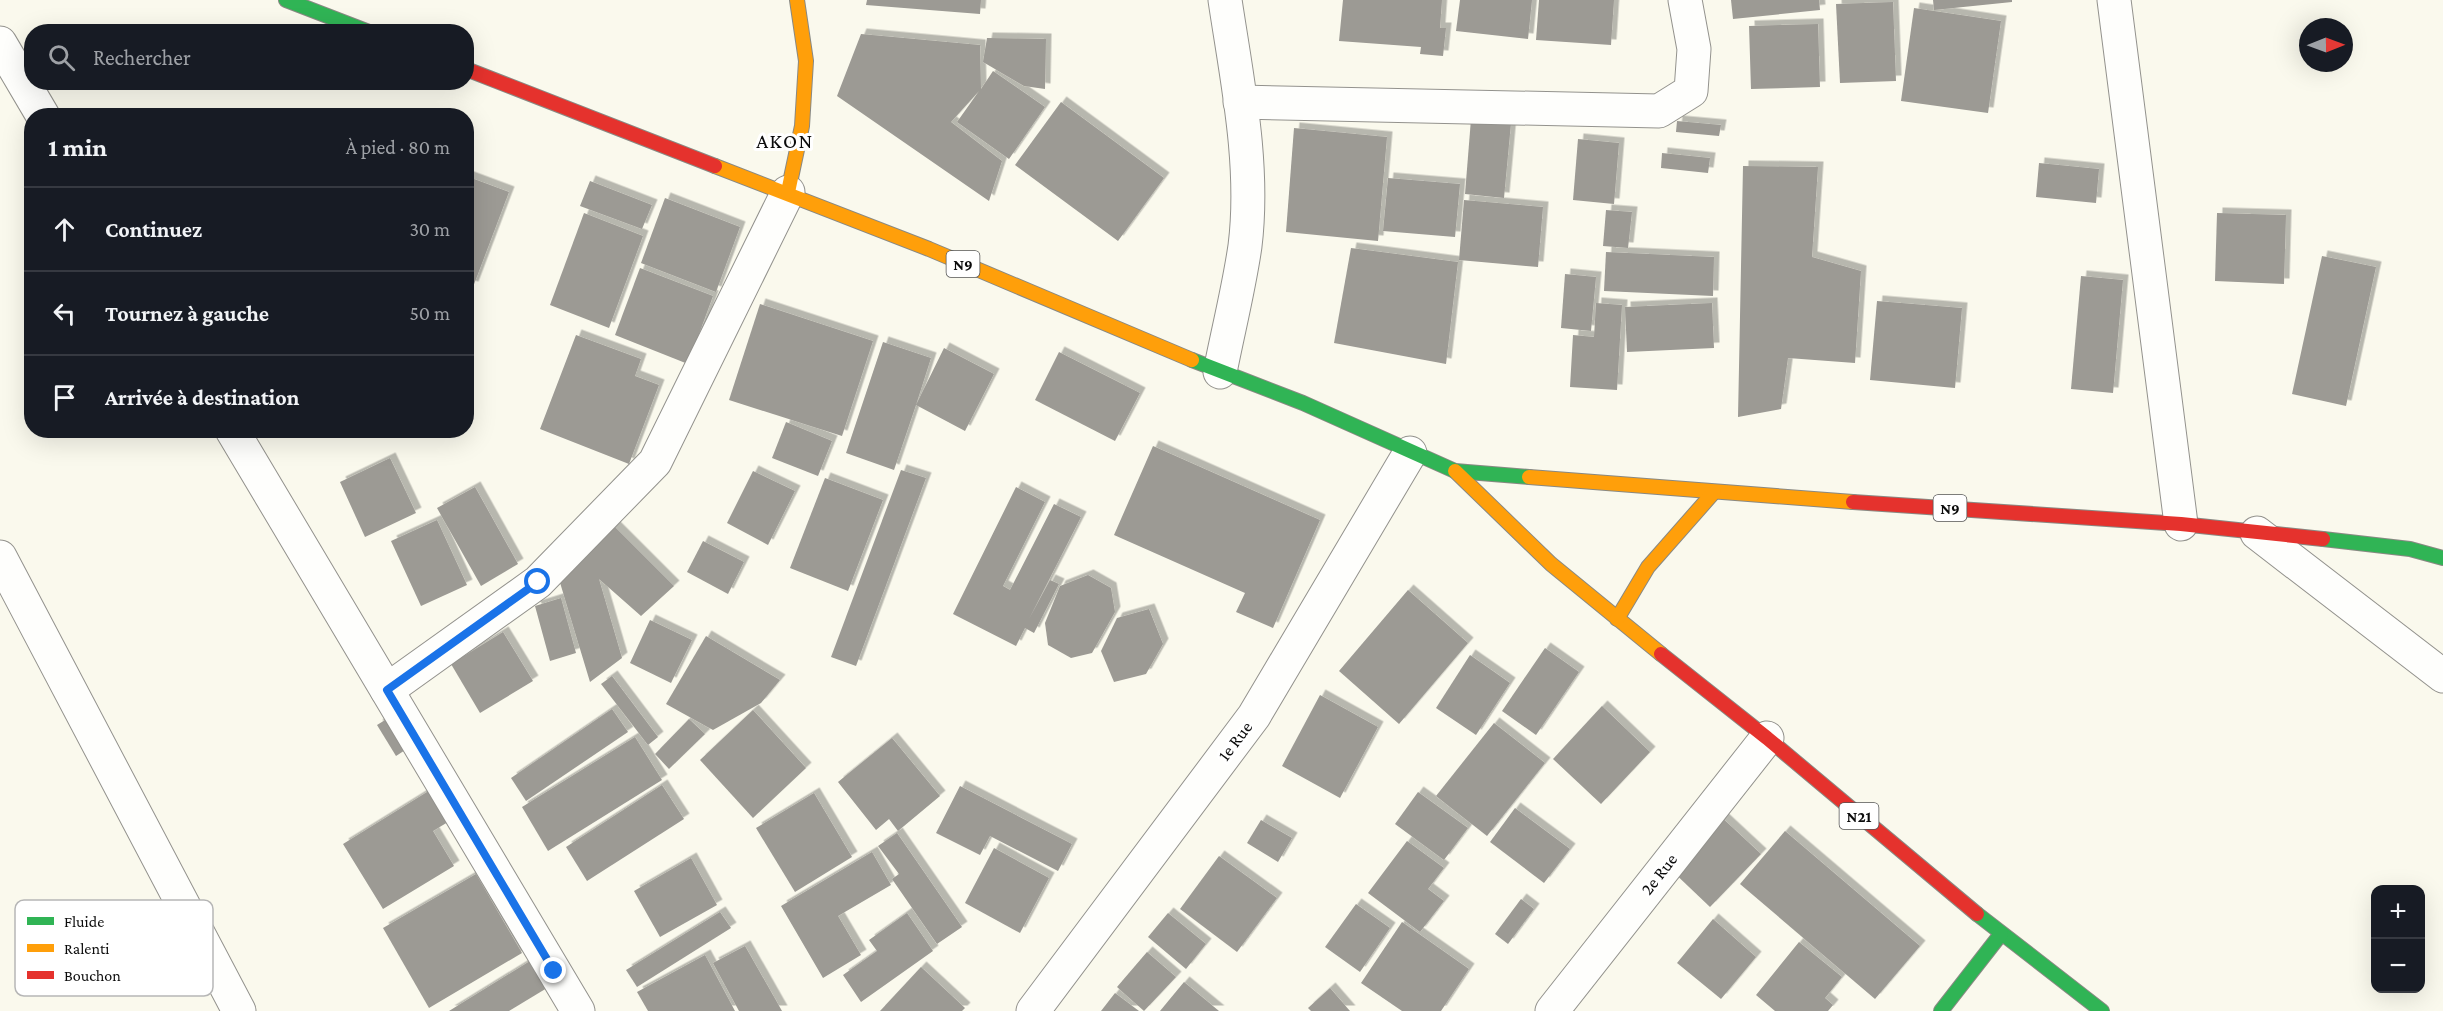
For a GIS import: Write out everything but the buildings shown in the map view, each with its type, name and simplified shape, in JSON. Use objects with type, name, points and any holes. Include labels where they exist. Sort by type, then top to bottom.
[{"type":"main road","points":[[286,0],[348,24]]},
{"type":"main road","points":[[788,192],[802,126],[806,61],[797,0]]},
{"type":"main road","name":"N9","points":[[474,72],[788,192],[1220,372],[1303,403],[1410,453],[1455,471],[1714,492],[2181,524],[2410,549],[2443,558]]},
{"type":"main road","name":"N21","points":[[1455,471],[1551,564],[1617,620],[1767,738],[2001,934],[2102,1011]]},
{"type":"main road","points":[[1617,620],[1648,567],[1714,492]]},
{"type":"main road","points":[[1941,1011],[2001,934]]},
{"type":"street","points":[[1220,372],[1245,246],[1246,183],[1240,102],[1225,0]]},
{"type":"street","points":[[1240,102],[1659,111],[1691,92],[1694,49],[1685,0]]},
{"type":"street","points":[[2114,0],[2181,524]]},
{"type":"street","points":[[0,43],[24,83]]},
{"type":"street","points":[[28,90],[39,108]]},
{"type":"street","points":[[387,690],[538,582],[655,462],[788,192]]},
{"type":"street","points":[[237,438],[578,1011]]},
{"type":"street","name":"1e Rue","points":[[1033,1011],[1254,716],[1410,453]]},
{"type":"street","points":[[2257,533],[2443,676]]},
{"type":"street","points":[[0,557],[181,900]]},
{"type":"street","name":"2e Rue","points":[[1552,1011],[1767,738]]},
{"type":"street","points":[[213,962],[239,1011]]},
{"type":"traffic: fast","points":[[286,0],[348,24]]},
{"type":"traffic: fast","points":[[1192,360],[1303,403],[1455,471],[1529,477]]},
{"type":"traffic: fast","points":[[2323,539],[2410,549],[2443,558]]},
{"type":"traffic: fast","points":[[1977,914],[2102,1011]]},
{"type":"traffic: fast","points":[[1941,1011],[2001,934]]},
{"type":"traffic: slow","points":[[788,192],[802,126],[806,61],[797,0]]},
{"type":"traffic: slow","points":[[715,166],[929,249],[1192,360]]},
{"type":"traffic: slow","points":[[1455,471],[1551,564],[1661,654]]},
{"type":"traffic: slow","points":[[1529,477],[1853,502]]},
{"type":"traffic: slow","points":[[1617,619],[1648,567],[1714,492]]},
{"type":"traffic: jam","points":[[474,72],[715,166]]},
{"type":"traffic: jam","points":[[1853,502],[2181,524],[2323,539]]},
{"type":"traffic: jam","points":[[1661,654],[1767,738],[1977,914]]},
{"type":"district","name":"AKON","points":[[785,141]]},
{"type":"route","points":[[538,582],[387,690],[554,971]]}]
